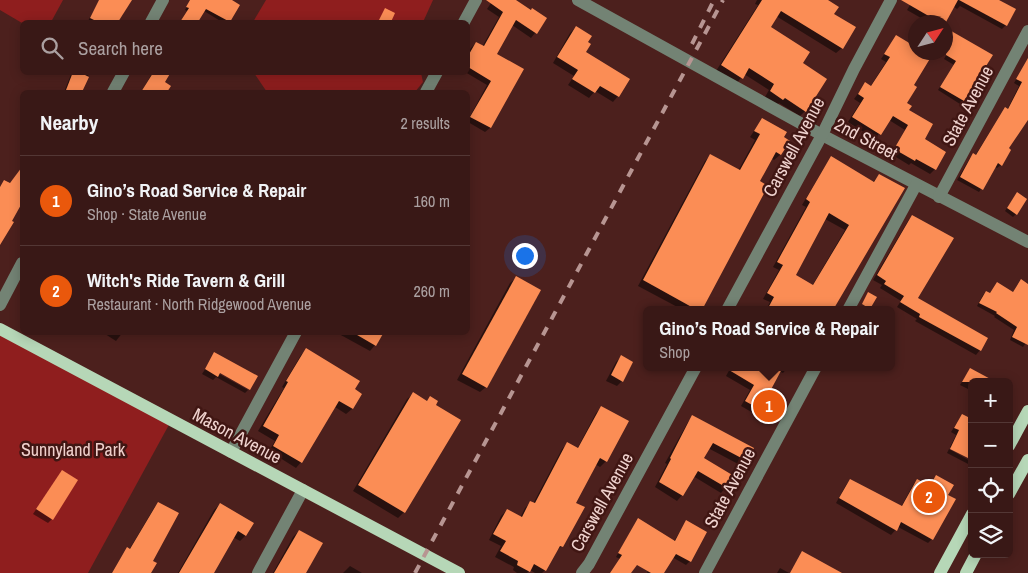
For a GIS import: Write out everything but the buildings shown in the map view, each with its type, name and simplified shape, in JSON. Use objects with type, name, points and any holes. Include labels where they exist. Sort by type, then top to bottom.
[{"type":"main road","name":"Mason Avenue","points":[[0,329],[459,573]]},
{"type":"main road","points":[[1013,439],[1028,411]]},
{"type":"main road","points":[[1013,487],[1028,460]]},
{"type":"main road","points":[[940,573],[968,521]]},
{"type":"main road","points":[[966,573],[974,558]]},
{"type":"street","points":[[152,20],[163,0]]},
{"type":"street","points":[[465,20],[476,0]]},
{"type":"street","name":"2nd Street","points":[[578,0],[822,135],[938,197],[1028,242]]},
{"type":"street","name":"Carswell Avenue","points":[[729,306],[822,135],[892,0]]},
{"type":"street","name":"State Avenue","points":[[938,197],[1028,31]]},
{"type":"street","points":[[115,90],[122,75]]},
{"type":"street","points":[[427,90],[434,75]]},
{"type":"street","points":[[850,306],[916,185]]},
{"type":"street","points":[[0,305],[20,267]]},
{"type":"street","points":[[231,452],[294,335]]},
{"type":"street","name":"Carswell Avenue","points":[[582,573],[589,564],[694,371]]},
{"type":"street","name":"State Avenue","points":[[705,573],[814,371]]},
{"type":"street","points":[[258,573],[303,490]]},
{"type":"green space","points":[[0,0],[63,0],[52,20],[20,20],[20,22],[0,10]]},
{"type":"green space","points":[[266,0],[433,0],[424,20],[254,20]]},
{"type":"green space","points":[[255,75],[421,75],[423,82],[417,90],[266,90]]},
{"type":"green space","name":"Sunnyland Park","points":[[0,329],[171,421],[88,573],[0,573]]},
{"type":"railway","points":[[692,44],[714,0]]},
{"type":"railway","points":[[415,573],[723,0]]},
{"type":"place","name":"Gino’s Road Service & Repair","points":[[769,406]]},
{"type":"place","name":"Witch's Ride Tavern & Grill","points":[[929,497]]}]
